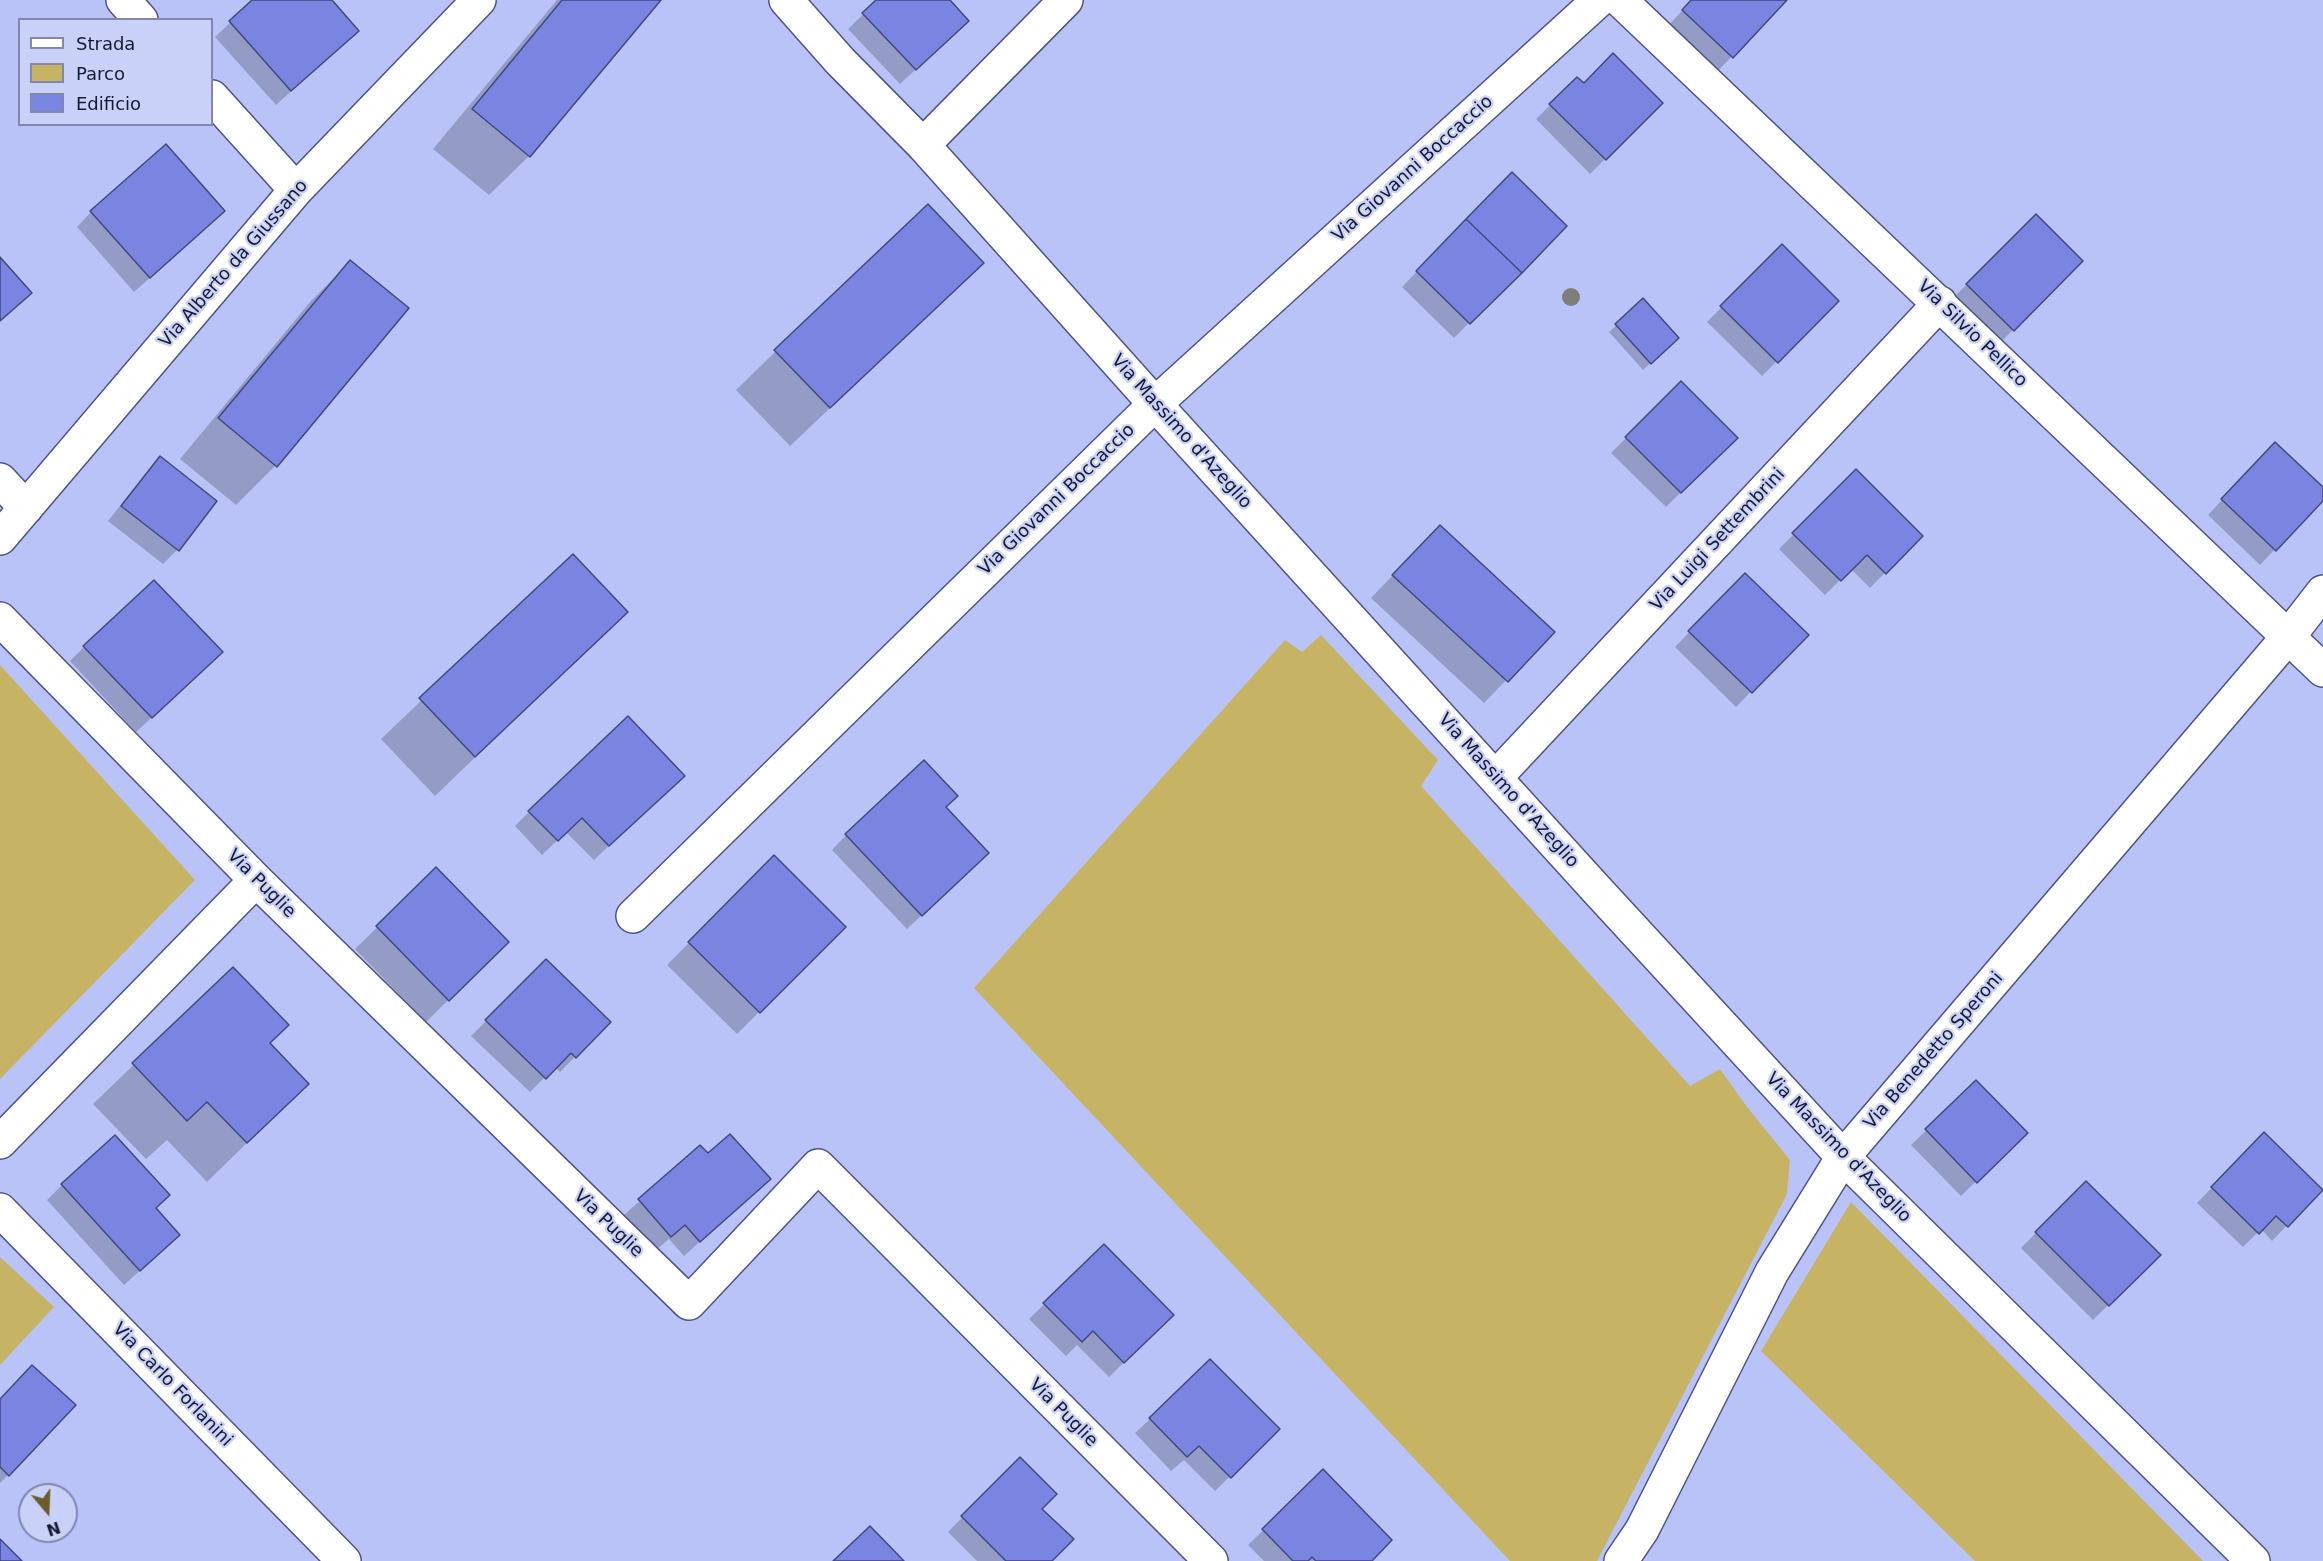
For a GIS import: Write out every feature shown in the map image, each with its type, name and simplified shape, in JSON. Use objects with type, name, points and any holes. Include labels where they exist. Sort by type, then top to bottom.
[{"type":"street","points":[[123,0],[139,18]]},
{"type":"street","name":"Via Alberto da Giussano","points":[[0,538],[296,190],[479,0]]},
{"type":"street","name":"Via Massimo d'Azeglio","points":[[786,0],[840,61],[923,145],[1155,404],[1843,1157],[2253,1561]]},
{"type":"street","points":[[923,145],[1065,0]]},
{"type":"street","name":"Via Giovanni Boccaccio","points":[[633,916],[1155,404],[1599,0]]},
{"type":"street","name":"Via Silvio Pellico","points":[[1620,0],[2323,670]]},
{"type":"street","points":[[213,98],[296,190]]},
{"type":"street","name":"Via Luigi Settembrini","points":[[1496,777],[1940,303]]},
{"type":"street","points":[[0,480],[26,508]]},
{"type":"street","name":"Via Benedetto Speroni","points":[[1621,1561],[1642,1530],[1772,1272],[1843,1157],[2288,637],[2323,592]]},
{"type":"street","name":"Via Puglie","points":[[0,619],[256,880],[689,1303],[818,1166],[1211,1561]]},
{"type":"street","points":[[0,1142],[256,880]]},
{"type":"street","name":"Via Carlo Forlanini","points":[[0,1210],[344,1561]]},
{"type":"green space","points":[[1321,635],[1438,760],[1421,786],[1690,1086],[1720,1069],[1790,1160],[1787,1194],[1597,1561],[1510,1561],[974,988],[1285,640],[1302,652]]},
{"type":"green space","points":[[0,665],[195,880],[0,1079]]},
{"type":"green space","points":[[1851,1202],[2203,1561],[1975,1561],[1761,1351]]},
{"type":"green space","points":[[0,1257],[54,1307],[0,1365]]},
{"type":"building","points":[[252,0],[332,0],[359,31],[291,91],[229,21]]},
{"type":"building","points":[[562,0],[661,0],[530,157],[472,109]]},
{"type":"building","points":[[876,0],[950,0],[969,21],[916,70],[862,13]]},
{"type":"building","points":[[1691,0],[1787,0],[1733,58],[1682,10]]},
{"type":"building","points":[[1613,53],[1663,103],[1606,160],[1549,104],[1577,77],[1584,83]]},
{"type":"building","points":[[166,144],[225,211],[150,278],[90,211]]},
{"type":"building","points":[[1512,172],[1567,226],[1522,273],[1466,219]]},
{"type":"building","points":[[928,204],[984,263],[830,408],[774,350]]},
{"type":"building","points":[[2036,214],[2083,261],[2014,331],[1966,284]]},
{"type":"building","points":[[1466,219],[1522,273],[1470,324],[1416,271]]},
{"type":"building","points":[[1782,244],[1839,301],[1778,363],[1720,306]]},
{"type":"building","points":[[0,257],[32,293],[0,321]]},
{"type":"building","points":[[350,260],[409,308],[277,467],[218,418]]},
{"type":"building","points":[[1643,298],[1679,338],[1651,364],[1615,324]]},
{"type":"building","points":[[1681,381],[1738,438],[1681,493],[1625,437]]},
{"type":"building","points":[[2275,442],[2323,487],[2323,501],[2276,551],[2221,499]]},
{"type":"building","points":[[160,456],[217,501],[179,551],[121,506]]},
{"type":"building","points":[[1856,469],[1923,536],[1886,574],[1867,555],[1841,581],[1792,533]]},
{"type":"building","points":[[1440,525],[1555,632],[1508,682],[1392,575]]},
{"type":"building","points":[[573,554],[628,612],[475,757],[419,698]]},
{"type":"building","points":[[1745,573],[1809,635],[1752,693],[1688,631]]},
{"type":"building","points":[[154,580],[223,652],[152,718],[83,646]]},
{"type":"building","points":[[628,716],[685,776],[609,846],[582,818],[558,841],[528,811]]},
{"type":"building","points":[[924,760],[958,796],[946,807],[989,853],[922,916],[845,834]]},
{"type":"building","points":[[774,855],[846,927],[760,1013],[688,942]]},
{"type":"building","points":[[436,867],[509,942],[449,1001],[376,926]]},
{"type":"building","points":[[546,959],[611,1022],[576,1058],[571,1053],[546,1079],[485,1020]]},
{"type":"building","points":[[233,967],[289,1025],[270,1043],[309,1084],[247,1143],[207,1102],[187,1121],[132,1063]]},
{"type":"building","points":[[1976,1080],[2028,1133],[1977,1183],[1925,1129]]},
{"type":"building","points":[[2264,1132],[2323,1190],[2288,1227],[2276,1216],[2259,1234],[2211,1187]]},
{"type":"building","points":[[730,1134],[771,1179],[700,1242],[685,1225],[671,1237],[638,1199],[700,1145],[708,1153]]},
{"type":"building","points":[[115,1135],[170,1195],[156,1208],[180,1235],[140,1271],[61,1184]]},
{"type":"building","points":[[2086,1181],[2161,1255],[2109,1306],[2035,1232]]},
{"type":"building","points":[[1104,1244],[1174,1315],[1124,1363],[1093,1331],[1082,1342],[1043,1303]]},
{"type":"building","points":[[1210,1359],[1280,1429],[1231,1478],[1199,1446],[1187,1457],[1149,1418]]},
{"type":"building","points":[[32,1365],[76,1405],[9,1476],[0,1467],[0,1399]]},
{"type":"building","points":[[1020,1457],[1057,1494],[1042,1509],[1074,1539],[1052,1561],[1006,1561],[961,1516]]},
{"type":"building","points":[[1323,1469],[1392,1540],[1372,1561],[1316,1561],[1312,1557],[1308,1561],[1293,1561],[1262,1529]]},
{"type":"building","points":[[870,1526],[904,1561],[833,1561]]},
{"type":"building","points":[[0,1539],[22,1561],[0,1561]]}]
